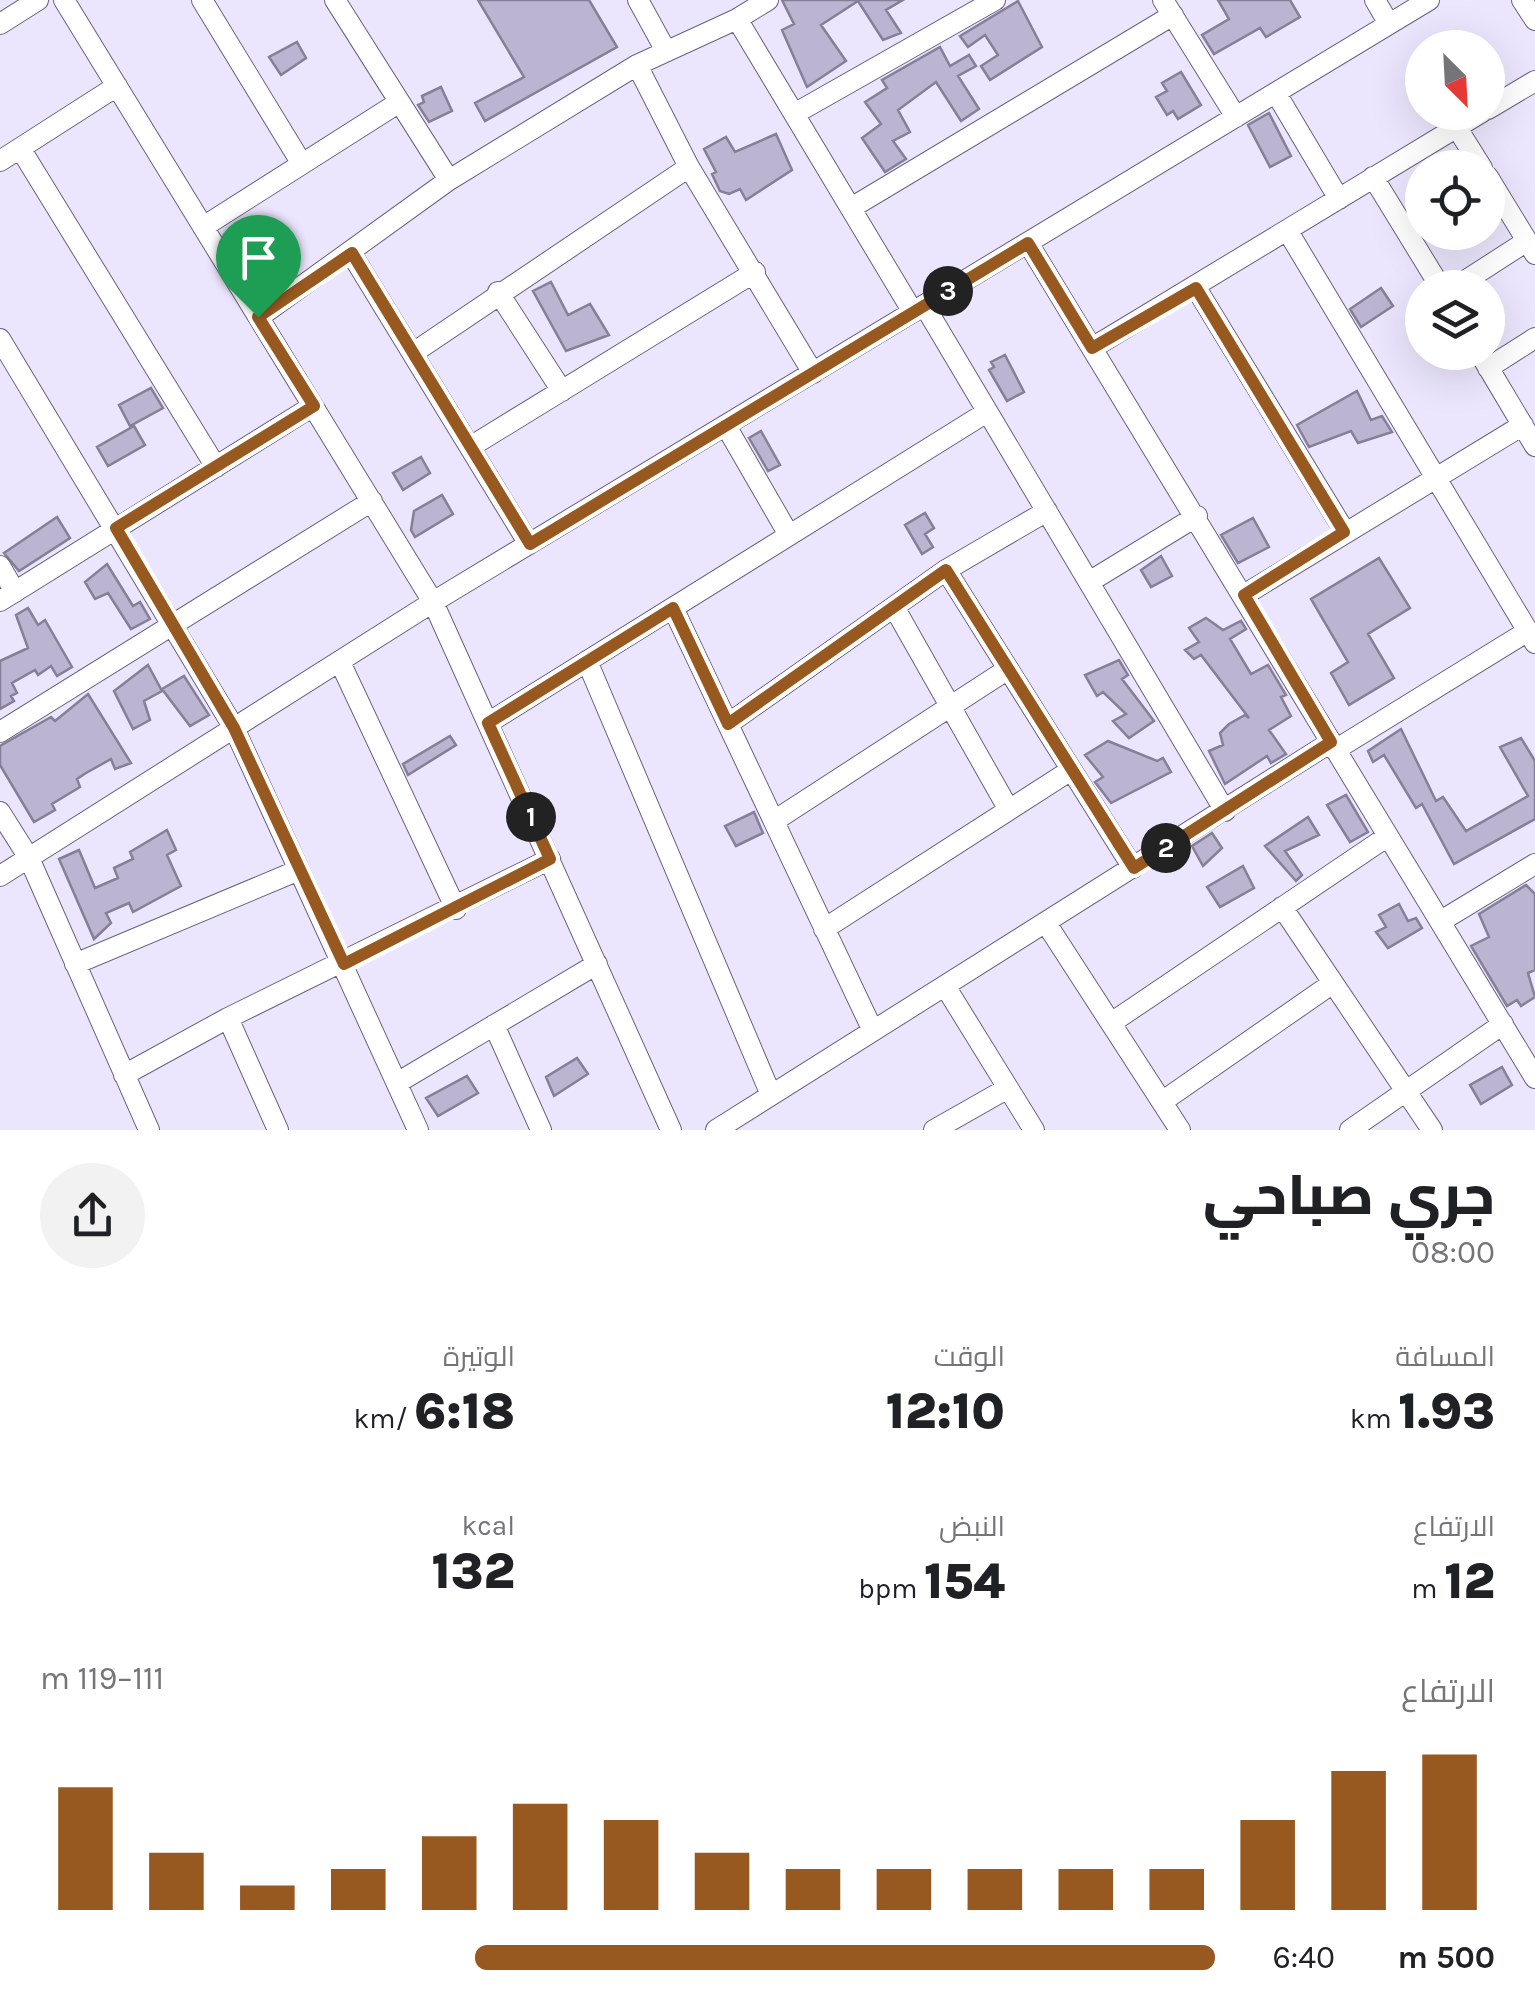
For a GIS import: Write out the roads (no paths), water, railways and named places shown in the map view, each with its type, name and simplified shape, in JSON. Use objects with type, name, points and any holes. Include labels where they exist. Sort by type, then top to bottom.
[{"type":"street","points":[[0,24],[38,0]]},
{"type":"street","points":[[64,0],[434,602],[672,1130]]},
{"type":"street","points":[[202,0],[302,164]]},
{"type":"street","points":[[335,0],[449,180]]},
{"type":"street","points":[[638,0],[666,51]]},
{"type":"street","points":[[258,317],[449,180],[637,64],[737,19],[768,0]]},
{"type":"street","points":[[794,114],[994,0]]},
{"type":"street","points":[[1375,0],[1389,24]]},
{"type":"street","points":[[0,876],[434,602],[1430,0]]},
{"type":"street","points":[[1522,0],[1535,20]]},
{"type":"street","points":[[851,208],[1168,8],[1236,117]]},
{"type":"street","points":[[737,19],[851,208],[988,412],[1225,811]]},
{"type":"street","points":[[637,64],[689,167],[813,373]]},
{"type":"street","points":[[1505,99],[1535,81]]},
{"type":"street","points":[[0,160],[117,86]]},
{"type":"street","points":[[1276,93],[1339,199]]},
{"type":"street","points":[[204,227],[398,103]]},
{"type":"street","points":[[1092,348],[1454,130]]},
{"type":"street","points":[[20,148],[216,467]]},
{"type":"street","points":[[412,352],[689,167]]},
{"type":"street","points":[[1373,177],[1430,270]]},
{"type":"street","points":[[1489,270],[1531,248],[1505,205]]},
{"type":"street","points":[[716,1130],[1225,811],[1333,746],[1531,637],[1288,230]]},
{"type":"street","points":[[1028,243],[1535,1078]]},
{"type":"street","points":[[352,253],[530,544]]},
{"type":"street","points":[[470,447],[755,272]]},
{"type":"street","points":[[1196,288],[1344,532]]},
{"type":"street","points":[[498,292],[562,391]]},
{"type":"street","points":[[0,338],[234,728],[418,1130]]},
{"type":"street","points":[[1505,351],[1535,338]]},
{"type":"street","points":[[1490,370],[1535,446]]},
{"type":"street","points":[[0,566],[8,596],[314,406]]},
{"type":"street","points":[[488,723],[988,412]]},
{"type":"street","points":[[1244,595],[1523,424]]},
{"type":"street","points":[[726,426],[789,535]]},
{"type":"street","points":[[0,732],[372,501]]},
{"type":"street","points":[[728,724],[946,570],[1047,511]]},
{"type":"street","points":[[1089,582],[1197,516]]},
{"type":"street","points":[[946,570],[1134,868]]},
{"type":"street","points":[[673,608],[873,1032]]},
{"type":"street","points":[[894,608],[1009,810]]},
{"type":"street","points":[[587,661],[771,1096]]},
{"type":"street","points":[[340,662],[456,909]]},
{"type":"street","points":[[774,821],[1008,669]]},
{"type":"street","points":[[824,929],[1072,770]]},
{"type":"street","points":[[0,812],[29,858],[149,1130]]},
{"type":"street","points":[[1111,1023],[1388,836]]},
{"type":"street","points":[[124,1075],[228,1018],[456,909],[550,859]]},
{"type":"street","points":[[1441,921],[1535,866]]},
{"type":"street","points":[[75,964],[299,870]]},
{"type":"street","points":[[1282,906],[1432,1130]]},
{"type":"street","points":[[1046,924],[1180,1130]]},
{"type":"street","points":[[396,1083],[597,964]]},
{"type":"street","points":[[1164,1101],[1333,983]]},
{"type":"street","points":[[945,986],[1034,1130]]},
{"type":"street","points":[[228,1018],[278,1130]]},
{"type":"street","points":[[1350,1130],[1503,1024]]},
{"type":"street","points":[[494,1025],[541,1130]]},
{"type":"street","points":[[934,1130],[1008,1088]]}]
